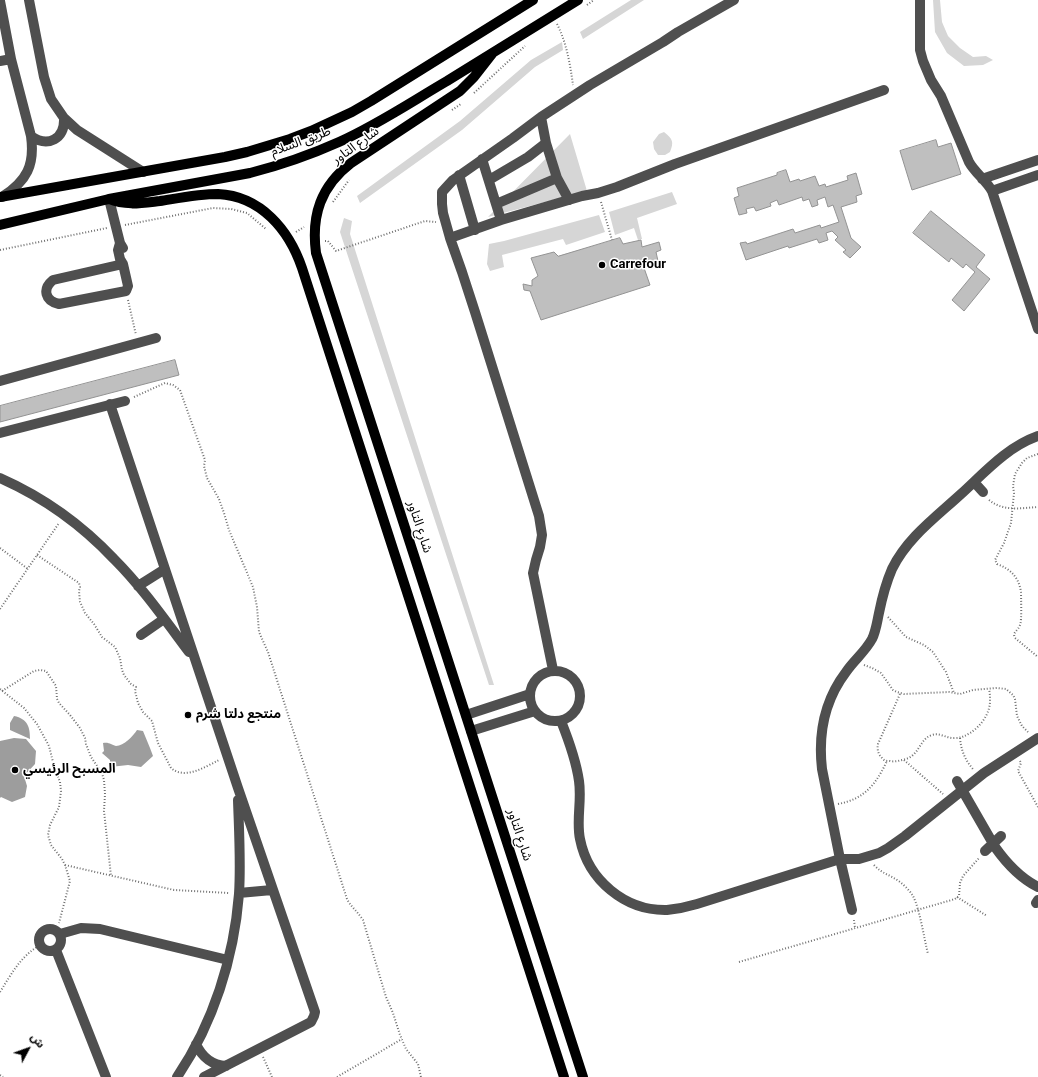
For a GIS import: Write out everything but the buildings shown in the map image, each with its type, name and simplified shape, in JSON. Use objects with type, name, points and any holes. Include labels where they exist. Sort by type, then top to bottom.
[{"type":"main road","name":"طريق السلام","points":[[1,197],[225,157],[290,139],[338,119],[371,101],[533,0]]},
{"type":"main road","name":"طريق السلام","points":[[0,224],[109,199],[250,173],[318,152],[382,120],[578,0]]},
{"type":"main road","name":"شارع التاور","points":[[492,54],[474,77],[460,91],[352,163],[337,176],[325,192],[317,211],[314,232],[316,253],[583,1077]]},
{"type":"main road","points":[[109,199],[121,203],[134,204],[208,194],[220,194],[242,198],[252,202],[272,218],[293,246],[309,286],[564,1077]]},
{"type":"main road","points":[[309,286],[325,281]]},
{"type":"main road","points":[[501,881],[518,877]]},
{"type":"street","points":[[29,0],[44,77],[51,99],[64,118],[77,130],[143,172]]},
{"type":"street","points":[[553,670],[534,573],[542,534],[539,516],[475,312],[450,238],[442,204],[442,192],[459,175],[541,117],[590,85],[734,0]]},
{"type":"street","points":[[920,0],[920,50],[923,61],[931,80],[942,96],[969,162],[975,172],[982,178],[992,191],[1034,306],[1038,329]]},
{"type":"street","points":[[0,1],[11,59],[33,148],[32,160],[21,182],[1,197]]},
{"type":"street","points":[[0,61],[11,59]]},
{"type":"street","points":[[450,238],[501,220],[618,187],[675,164],[884,90]]},
{"type":"street","points":[[541,117],[546,143],[557,178],[569,200]]},
{"type":"street","points":[[31,136],[44,142],[51,141],[62,132],[64,118]]},
{"type":"street","points":[[489,180],[528,157],[546,143]]},
{"type":"street","points":[[482,159],[501,220]]},
{"type":"street","points":[[982,178],[1038,160]]},
{"type":"street","points":[[459,175],[475,230]]},
{"type":"street","points":[[992,191],[1038,175]]},
{"type":"street","points":[[496,204],[557,178]]},
{"type":"street","points":[[109,199],[120,243],[123,247],[125,256],[123,264],[128,286],[126,291],[59,304],[53,303],[49,299],[47,288],[49,283],[53,280],[123,264]]},
{"type":"street","points":[[0,380],[156,338]]},
{"type":"street","points":[[0,433],[125,401]]},
{"type":"street","points":[[110,404],[272,890],[315,1012],[311,1022],[204,1077]]},
{"type":"street","points":[[852,910],[840,859],[820,756],[821,730],[832,694],[839,682],[852,664],[862,654],[873,637],[887,580],[905,548],[919,532],[1009,451],[1038,436]]},
{"type":"street","points":[[0,478],[27,492],[84,530],[115,560],[138,586],[194,658]]},
{"type":"street","points":[[974,482],[982,492]]},
{"type":"street","points":[[138,586],[165,569]]},
{"type":"street","points":[[141,635],[164,619]]},
{"type":"street","points":[[553,670],[562,671],[569,675],[576,680],[580,688],[581,696],[579,705],[575,712],[561,721],[547,720],[540,716],[532,706],[530,694],[535,681],[539,676],[545,672],[553,670]]},
{"type":"street","points":[[466,715],[530,694]]},
{"type":"street","points":[[471,731],[535,711]]},
{"type":"street","points":[[561,721],[575,758],[580,796],[578,820],[580,839],[586,859],[598,878],[619,896],[634,904],[656,909],[677,909],[692,906],[840,859],[859,859],[888,848],[980,776],[1038,738]]},
{"type":"street","points":[[957,781],[1002,857],[1020,876],[1038,887]]},
{"type":"street","points":[[177,1077],[204,1028],[228,960],[239,893],[240,841],[238,788]]},
{"type":"street","points":[[985,851],[1001,836]]},
{"type":"street","points":[[239,893],[272,890]]},
{"type":"street","points":[[49,928],[53,928],[59,932],[62,938],[59,947],[56,950],[47,951],[40,945],[39,936],[41,932],[49,928]]},
{"type":"street","points":[[59,932],[81,928],[100,929],[228,960]]},
{"type":"street","points":[[56,950],[106,1077]]},
{"type":"street","points":[[196,1044],[201,1054],[205,1058],[214,1064],[226,1066]]},
{"type":"path","points":[[557,23],[563,35],[571,75]]},
{"type":"path","points":[[598,193],[612,240]]},
{"type":"path","points":[[315,242],[328,241],[336,251],[425,222],[445,221]]},
{"type":"path","points":[[126,291],[138,343]]},
{"type":"path","points":[[125,401],[165,383],[173,384],[180,390],[205,460],[204,466],[207,478],[219,499],[229,530],[253,587],[257,607],[259,632],[268,652],[347,899],[360,915],[386,997],[406,1049],[418,1064],[421,1077]]},
{"type":"path","points":[[1038,454],[1027,458],[1015,474],[1011,523],[1004,544],[995,560],[997,564],[1013,573],[1019,582],[1021,592],[1020,624],[1014,633],[1014,636],[1038,657]]},
{"type":"path","points":[[982,492],[986,498],[1004,508],[1038,506]]},
{"type":"path","points":[[0,609],[64,516]]},
{"type":"path","points":[[0,548],[28,569]]},
{"type":"path","points":[[37,555],[79,583],[79,596],[82,608],[102,637],[119,653],[124,675],[131,684],[136,687],[135,691],[138,703],[152,721],[158,743],[171,768],[180,773],[196,771],[227,756]]},
{"type":"path","points":[[880,609],[906,637],[924,645],[933,652],[946,672],[954,693]]},
{"type":"path","points":[[852,664],[866,666],[881,673],[893,690],[900,694],[948,692],[960,694],[973,690],[989,688],[1006,689],[1013,695],[1019,721],[1026,731],[1038,738]]},
{"type":"path","points":[[59,932],[70,880],[65,865],[51,845],[48,835],[50,825],[59,806],[61,790],[60,782],[49,746],[42,733],[24,708],[1,690],[36,670],[46,671],[54,684],[59,703],[80,728],[85,738],[90,756],[102,773],[106,794],[104,811],[111,876]]},
{"type":"path","points":[[900,694],[878,744],[879,754],[885,760],[894,762],[904,760],[914,755],[925,739],[931,735],[940,734],[950,738],[960,738],[973,731],[987,715],[990,702],[989,688]]},
{"type":"path","points":[[960,738],[962,751],[965,758],[969,765],[980,776]]},
{"type":"path","points":[[904,760],[950,801]]},
{"type":"path","points":[[829,805],[844,803],[852,800],[868,790],[877,780],[887,761]]},
{"type":"path","points":[[1021,763],[1018,771],[1038,807]]},
{"type":"path","points":[[958,897],[960,883],[963,876],[985,851]]},
{"type":"path","points":[[869,856],[871,861],[878,869],[900,882],[910,891],[918,910],[928,954]]},
{"type":"path","points":[[65,865],[174,890],[239,893]]},
{"type":"path","points":[[739,962],[958,897]]},
{"type":"path","points":[[958,897],[987,916]]},
{"type":"path","points":[[0,992],[22,959],[40,945]]},
{"type":"path","points":[[337,1077],[402,1039]]},
{"type":"path","points":[[259,1048],[272,1077]]},
{"type":"shaded area","points":[[631,0],[644,0],[583,39],[580,32]]},
{"type":"shaded area","points":[[933,0],[940,0],[942,22],[948,36],[960,48],[973,57],[986,56],[993,60],[983,65],[964,66],[947,53],[935,32]]},
{"type":"shaded area","points":[[562,42],[563,50],[535,67],[462,130],[360,203],[357,196],[460,121],[531,60]]},
{"type":"shaded area","points":[[664,132],[672,141],[671,149],[670,152],[665,155],[658,155],[654,149],[653,142],[659,134]]},
{"type":"shaded area","points":[[570,134],[587,191],[488,217]]},
{"type":"shaded area","points":[[672,192],[677,204],[637,218],[642,239],[638,240],[634,228],[615,235],[609,212]]},
{"type":"shaded area","points":[[599,215],[605,232],[566,245],[563,239],[502,255],[504,267],[490,271],[487,264],[489,244]]},
{"type":"shaded area","points":[[344,218],[352,221],[350,234],[494,685],[489,685],[340,232]]},
{"type":"shaded area","points":[[14,716],[25,721],[29,727],[30,739],[10,730],[10,723]]},
{"type":"shaded area","points":[[137,730],[143,731],[153,756],[141,767],[128,765],[110,767],[110,760],[102,753],[104,751],[103,743],[119,746],[128,740]]},
{"type":"shaded area","name":"المسبح الرئيسي","points":[[14,738],[26,739],[36,751],[35,764],[24,776],[27,786],[25,797],[12,802],[1,797],[0,798],[0,741]]},
{"type":"place","name":"Carrefour","points":[[602,265]]},
{"type":"place","name":"منتجع دلتا شرم","points":[[188,715]]},
{"type":"place","name":"المسبح الرئيسي","points":[[15,770]]}]
